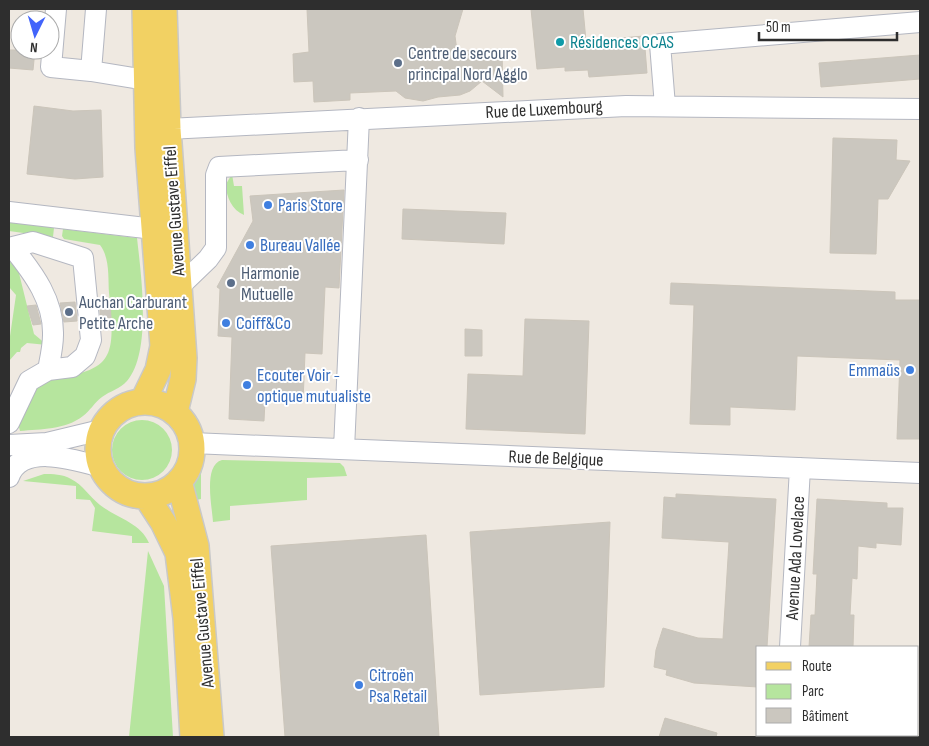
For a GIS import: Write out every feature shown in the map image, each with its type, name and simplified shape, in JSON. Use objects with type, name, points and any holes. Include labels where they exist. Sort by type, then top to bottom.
[{"type":"main road","name":"Avenue Gustave Eiffel","points":[[143,401],[158,370],[162,346],[146,80],[145,9]]},
{"type":"main road","name":"Avenue Gustave Eiffel","points":[[164,9],[168,129],[184,358],[184,379],[175,412]]},
{"type":"main road","points":[[143,401],[165,406],[175,412],[183,421],[192,443],[190,464],[179,482],[170,489],[146,496],[132,494],[119,488],[108,479],[101,467],[98,442],[108,419],[118,410],[129,404],[143,401]]},
{"type":"main road","name":"Avenue Gustave Eiffel","points":[[179,482],[196,546],[211,737]]},
{"type":"main road","name":"Avenue Gustave Eiffel","points":[[146,496],[163,522],[178,553],[186,618],[193,737]]},
{"type":"street","points":[[56,9],[51,67],[146,80]]},
{"type":"street","points":[[91,71],[96,9]]},
{"type":"street","points":[[665,106],[660,44],[890,17],[920,22]]},
{"type":"street","name":"Rue de Luxembourg","points":[[168,129],[616,106],[920,109]]},
{"type":"street","points":[[344,449],[359,118]]},
{"type":"street","points":[[180,286],[216,248],[216,170],[224,165],[358,160]]},
{"type":"street","points":[[9,212],[154,229]]},
{"type":"street","points":[[9,476],[16,464],[21,449],[10,420],[29,381],[48,370],[72,367],[85,356],[91,340],[83,258],[34,242],[11,248],[33,273],[47,298],[53,334],[48,370]]},
{"type":"street","points":[[21,449],[102,430]]},
{"type":"street","name":"Rue de Belgique","points":[[192,443],[920,473]]},
{"type":"street","points":[[21,449],[101,467]]},
{"type":"street","name":"Avenue Ada Lovelace","points":[[790,646],[800,468]]},
{"type":"green space","points":[[232,174],[234,186],[242,186],[244,215],[236,210],[227,194],[226,184]]},
{"type":"green space","points":[[9,220],[51,225],[54,228],[53,237],[9,231]]},
{"type":"green space","points":[[63,229],[137,238],[143,312],[140,351],[135,368],[127,381],[102,397],[88,412],[76,421],[61,426],[20,431],[17,419],[39,381],[81,373],[94,368],[104,360],[109,350],[111,317],[108,268],[103,250],[100,245],[64,239],[62,236]]},
{"type":"green space","points":[[11,261],[17,265],[34,334],[47,345],[27,343],[9,361],[9,343],[16,295],[9,287],[9,264]]},
{"type":"green space","points":[[136,420],[148,420],[164,428],[170,438],[172,450],[170,462],[164,472],[148,480],[136,480],[120,472],[112,456],[112,444],[120,428]]},
{"type":"green space","points":[[222,460],[340,463],[344,467],[347,476],[307,478],[307,500],[230,506],[230,520],[213,522],[210,497],[212,470],[216,463]]},
{"type":"green space","points":[[204,461],[201,474],[201,499],[191,501],[192,480]]},
{"type":"green space","points":[[44,474],[61,475],[75,481],[100,505],[140,530],[149,543],[132,543],[132,536],[92,531],[95,508],[90,500],[76,499],[76,486],[23,481]]},
{"type":"green space","points":[[148,551],[164,586],[173,737],[129,737]]},
{"type":"building","name":"Centre de secours principal Nord Agglo","points":[[307,9],[463,9],[455,36],[457,51],[502,49],[503,97],[482,81],[470,91],[460,95],[438,97],[423,101],[405,98],[396,91],[350,93],[350,100],[314,102],[313,81],[294,82],[293,54],[309,52]]},
{"type":"building","name":"Résidences CCAS","points":[[531,9],[583,9],[586,41],[644,36],[647,73],[589,77],[588,70],[565,71],[565,67],[537,69]]},
{"type":"building","points":[[9,50],[10,60],[34,60],[33,70],[9,68]]},
{"type":"building","points":[[920,55],[920,79],[821,87],[819,63]]},
{"type":"building","points":[[34,106],[73,111],[101,110],[103,177],[75,179],[27,174]]},
{"type":"building","points":[[833,138],[897,140],[896,160],[910,161],[888,199],[878,199],[876,254],[830,253]]},
{"type":"building","points":[[344,190],[339,288],[325,287],[322,354],[305,353],[303,402],[265,400],[264,421],[229,419],[232,337],[218,336],[220,289],[217,287],[253,221],[250,196]]},
{"type":"building","points":[[403,209],[506,213],[504,244],[402,239]]},
{"type":"building","points":[[671,283],[895,292],[895,300],[920,300],[920,439],[897,439],[900,360],[797,356],[795,410],[730,407],[730,425],[690,424],[694,305],[670,304]]},
{"type":"building","points":[[110,300],[111,318],[101,319],[99,301]]},
{"type":"building","points":[[75,302],[77,321],[64,322],[60,303]]},
{"type":"building","points":[[36,305],[41,324],[33,325],[27,306]]},
{"type":"building","points":[[525,319],[589,321],[585,434],[466,429],[468,374],[523,376]]},
{"type":"building","points":[[465,329],[482,330],[482,356],[465,356]]},
{"type":"building","points":[[676,494],[776,499],[767,646],[756,646],[756,687],[694,683],[666,675],[667,670],[654,667],[656,650],[663,628],[698,638],[723,639],[729,542],[662,538],[664,497],[676,498]]},
{"type":"building","points":[[817,499],[887,503],[887,508],[903,508],[901,545],[876,543],[876,548],[858,546],[857,579],[852,578],[850,615],[854,615],[853,646],[809,646],[811,615],[815,615],[817,574],[813,574]]},
{"type":"building","points":[[610,522],[604,687],[480,695],[470,532]]},
{"type":"building","name":"Citroën Psa Retail","points":[[426,535],[439,737],[285,737],[271,546]]},
{"type":"building","points":[[665,718],[717,733],[716,737],[659,737]]},
{"type":"place","name":"Résidences CCAS","points":[[560,42]]},
{"type":"place","name":"Centre de secours principal Nord Agglo","points":[[398,63]]},
{"type":"place","name":"Paris Store","points":[[268,205]]},
{"type":"place","name":"Bureau Vallée","points":[[250,245]]},
{"type":"place","name":"Harmonie Mutuelle","points":[[231,283]]},
{"type":"place","name":"Auchan Carburant Petite Arche","points":[[69,312]]},
{"type":"place","name":"Coiff&Co","points":[[226,323]]},
{"type":"place","name":"Emmaüs","points":[[910,370]]},
{"type":"place","name":"Ecouter Voir - optique mutualiste","points":[[247,385]]},
{"type":"place","name":"Citroën Psa Retail","points":[[359,685]]}]
